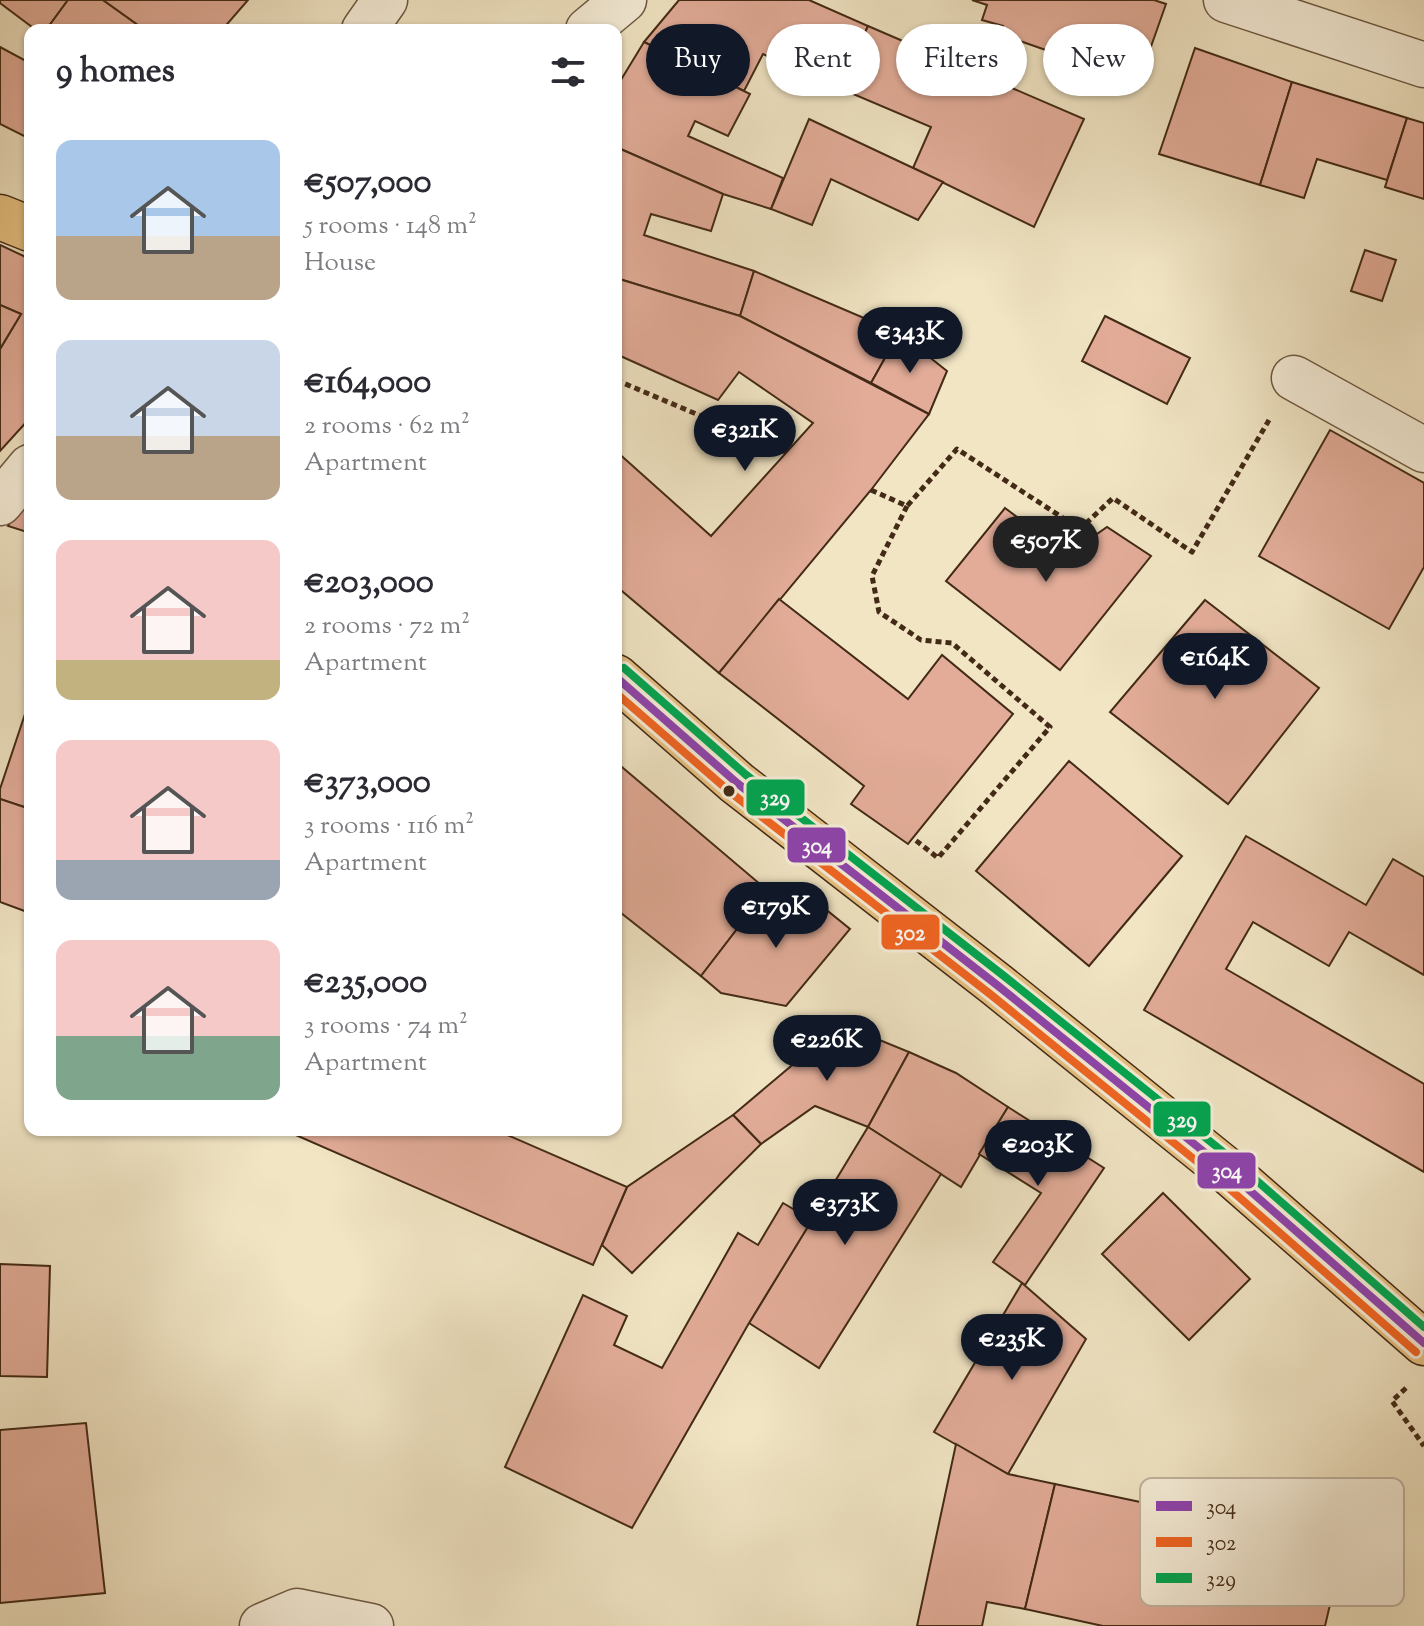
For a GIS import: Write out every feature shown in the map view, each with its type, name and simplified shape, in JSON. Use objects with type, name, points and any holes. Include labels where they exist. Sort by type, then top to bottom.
[{"type":"main road","points":[[0,217],[24,227]]},
{"type":"main road","points":[[622,682],[737,783],[997,985],[1224,1168],[1419,1362]]},
{"type":"street","points":[[368,24],[385,0]]},
{"type":"street","points":[[595,24],[624,0]]},
{"type":"street","points":[[1250,3],[1424,65]]},
{"type":"street","points":[[1294,378],[1424,450]]},
{"type":"street","points":[[0,503],[24,474]]},
{"type":"street","points":[[262,1626],[297,1611],[371,1626]]},
{"type":"path","points":[[914,839],[938,858],[1050,727],[952,643],[921,640],[879,612],[872,576],[907,506],[957,449],[1080,529],[1113,498],[1192,552],[1294,378]]},
{"type":"path","points":[[622,383],[786,452]]},
{"type":"path","points":[[871,490],[907,506]]},
{"type":"path","points":[[1419,1362],[1392,1401],[1424,1446]]},
{"type":"building","points":[[0,0],[68,0],[50,24],[28,24]]},
{"type":"building","points":[[68,0],[103,0],[137,24],[50,24]]},
{"type":"building","points":[[103,0],[248,0],[227,24],[137,24]]},
{"type":"building","points":[[679,0],[809,0],[863,24],[766,24],[766,55],[763,54],[750,79],[750,24],[659,24]]},
{"type":"building","points":[[972,0],[1154,0],[1166,4],[1154,38],[1154,24],[1043,24],[1043,49],[1027,43],[1027,24],[996,24],[982,20],[987,5]]},
{"type":"building","points":[[880,31],[896,38],[896,96],[1027,94],[1084,119],[1034,227],[913,168],[931,127],[858,96],[880,96]]},
{"type":"building","points":[[644,42],[646,96],[749,96],[728,136],[695,121],[688,136],[783,178],[771,209],[723,194],[622,150],[622,78]]},
{"type":"building","points":[[0,47],[24,60],[24,136],[0,124]]},
{"type":"building","points":[[1195,48],[1292,82],[1260,185],[1159,154]]},
{"type":"building","points":[[1292,82],[1407,118],[1387,180],[1317,159],[1304,198],[1260,185]]},
{"type":"building","points":[[1407,118],[1424,123],[1424,199],[1385,187]]},
{"type":"building","points":[[809,119],[943,182],[918,220],[831,179],[812,225],[771,209]]},
{"type":"building","points":[[622,150],[723,194],[711,231],[651,214],[644,235],[754,271],[740,316],[622,280]]},
{"type":"building","points":[[0,245],[24,256],[24,425],[0,451],[0,349],[21,314],[0,305]]},
{"type":"building","points":[[1365,250],[1396,260],[1382,301],[1351,291]]},
{"type":"building","points":[[754,271],[899,333],[871,383],[740,316]]},
{"type":"building","points":[[622,280],[740,316],[929,414],[871,490],[719,673],[622,591],[622,456],[711,536],[813,423],[739,372],[718,400],[622,357]]},
{"type":"building","points":[[0,305],[21,314],[0,349]]},
{"type":"building","points":[[1105,316],[1190,358],[1167,404],[1082,361]]},
{"type":"building","points":[[899,333],[947,371],[929,414],[871,383]]},
{"type":"building","points":[[1330,430],[1424,483],[1424,567],[1389,629],[1259,556]]},
{"type":"building","points":[[24,499],[24,531],[8,526]]},
{"type":"building","points":[[1005,508],[1067,555],[1107,527],[1151,556],[1060,670],[946,581]]},
{"type":"building","points":[[779,599],[908,699],[942,655],[1013,714],[908,844],[851,804],[864,786],[719,673]]},
{"type":"building","points":[[1205,600],[1319,688],[1228,804],[1110,712]]},
{"type":"building","points":[[24,717],[24,807],[0,799],[0,789]]},
{"type":"building","points":[[1069,761],[1182,856],[1089,966],[976,871]]},
{"type":"building","points":[[622,767],[767,890],[701,976],[622,914]]},
{"type":"building","points":[[0,799],[24,807],[24,911],[0,902]]},
{"type":"building","points":[[1246,836],[1366,905],[1393,859],[1424,877],[1424,975],[1349,932],[1329,966],[1253,922],[1226,969],[1424,1084],[1424,1172],[1144,1010]]},
{"type":"building","points":[[767,890],[789,908],[803,891],[850,929],[786,1006],[721,993],[701,976]]},
{"type":"building","points":[[833,1021],[909,1052],[868,1127],[815,1106],[761,1144],[733,1115],[803,1056]]},
{"type":"building","points":[[909,1052],[956,1073],[1008,1107],[961,1187],[868,1127]]},
{"type":"building","points":[[1008,1107],[1104,1168],[1025,1285],[993,1262],[1041,1193],[979,1154]]},
{"type":"building","points":[[733,1115],[761,1144],[632,1273],[602,1245],[627,1187]]},
{"type":"building","points":[[868,1127],[941,1174],[819,1368],[749,1323]]},
{"type":"building","points":[[298,1136],[510,1136],[627,1187],[593,1265]]},
{"type":"building","points":[[1163,1193],[1250,1279],[1189,1340],[1102,1254]]},
{"type":"building","points":[[783,1203],[812,1220],[749,1323],[632,1528],[505,1467],[583,1295],[627,1316],[614,1345],[662,1368],[738,1233],[758,1245]]},
{"type":"building","points":[[0,1264],[50,1266],[47,1377],[0,1376]]},
{"type":"building","points":[[1022,1283],[1086,1339],[1008,1474],[934,1432]]},
{"type":"building","points":[[86,1423],[105,1593],[0,1603],[0,1430]]},
{"type":"building","points":[[956,1444],[1008,1474],[1055,1484],[1025,1609],[987,1602],[982,1626],[917,1626]]},
{"type":"building","points":[[1055,1484],[1140,1502],[1140,1606],[1330,1606],[1325,1626],[1103,1626],[1025,1609]]},
{"type":"transit line","name":"329","points":[[624,668],[745,774],[1232,1159],[1424,1327]]},
{"type":"transit line","name":"304","points":[[622,682],[737,783],[997,985],[1224,1168],[1424,1343]]},
{"type":"transit line","name":"302","points":[[622,698],[730,792],[990,994],[1216,1177],[1416,1352]]}]
